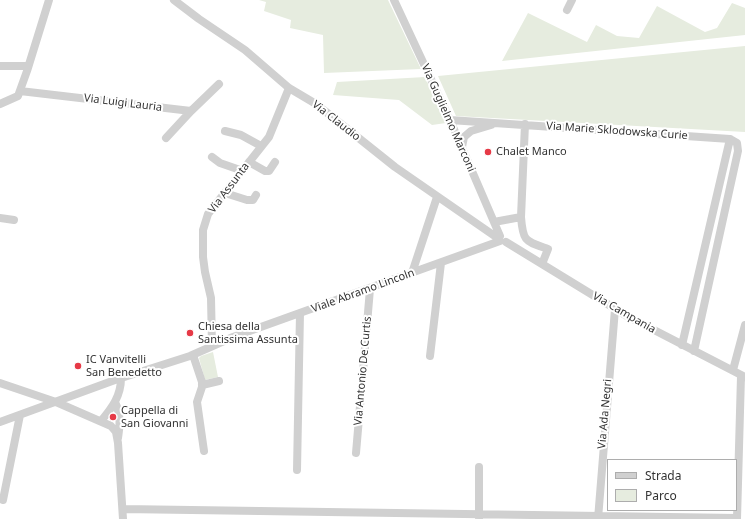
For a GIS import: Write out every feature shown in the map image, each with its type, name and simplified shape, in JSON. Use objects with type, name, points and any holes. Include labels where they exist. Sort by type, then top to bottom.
[{"type":"street","points":[[0,104],[18,96],[49,0]]},
{"type":"street","name":"Via Claudio","points":[[174,0],[245,50],[289,88],[316,104],[395,167],[501,240]]},
{"type":"street","name":"Via Guglielmo Marconi","points":[[394,0],[450,120],[501,240]]},
{"type":"street","points":[[567,10],[572,0]]},
{"type":"street","points":[[0,66],[28,66]]},
{"type":"street","points":[[166,138],[219,84]]},
{"type":"street","name":"Via Assunta","points":[[212,346],[211,298],[205,272],[203,230],[208,214],[268,138],[289,88]]},
{"type":"street","name":"Via Luigi Lauria","points":[[20,91],[191,111]]},
{"type":"street","name":"Via Marie Sklodowska Curie","points":[[450,120],[730,138]]},
{"type":"street","name":"Via Marie Sklodowska Curie","points":[[462,147],[464,137],[470,131],[504,123]]},
{"type":"street","points":[[525,124],[522,232],[525,239],[529,243],[548,249],[542,264]]},
{"type":"street","points":[[225,131],[241,134],[261,146]]},
{"type":"street","points":[[682,345],[730,138],[737,143],[738,151],[694,351]]},
{"type":"street","points":[[212,157],[220,163],[242,171]]},
{"type":"street","points":[[249,162],[265,171],[269,171],[275,162]]},
{"type":"street","points":[[225,193],[247,200],[253,200],[256,195]]},
{"type":"street","points":[[412,273],[437,196]]},
{"type":"street","points":[[494,222],[522,217]]},
{"type":"street","points":[[0,218],[14,220]]},
{"type":"street","name":"Via Campania","points":[[501,240],[615,309],[743,376]]},
{"type":"street","name":"Viale Abramo Lincoln","points":[[0,422],[122,378],[193,355],[212,346],[300,313],[370,289],[501,240]]},
{"type":"street","points":[[430,356],[441,263]]},
{"type":"street","name":"Via Antonio De Curtis","points":[[356,453],[370,289]]},
{"type":"street","name":"Via Ada Negri","points":[[598,517],[615,309]]},
{"type":"street","points":[[297,470],[300,313]]},
{"type":"street","points":[[733,370],[745,325]]},
{"type":"street","points":[[193,355],[202,386],[197,402],[204,450]]},
{"type":"street","points":[[123,509],[479,516],[737,518],[743,376]]},
{"type":"street","points":[[101,421],[115,402],[121,388],[122,378]]},
{"type":"street","points":[[202,386],[218,381]]},
{"type":"street","points":[[0,383],[56,402],[111,426],[116,432],[118,443],[123,519]]},
{"type":"street","points":[[115,402],[121,424],[118,443]]},
{"type":"street","points":[[3,500],[20,415]]},
{"type":"street","points":[[479,467],[479,516]]},
{"type":"green space","points":[[259,0],[388,0],[421,69],[324,73],[323,35],[290,28],[291,20],[264,11],[266,2]]},
{"type":"green space","points":[[732,3],[745,8],[745,35],[502,61],[528,13],[587,42],[596,25],[617,36],[639,38],[657,6],[705,32],[717,28]]},
{"type":"green space","points":[[745,46],[745,132],[456,116],[438,76]]},
{"type":"green space","points":[[425,77],[446,123],[432,125],[399,100],[333,95],[337,82]]},
{"type":"green space","points":[[213,352],[218,377],[205,380],[199,358]]},
{"type":"place","name":"Chalet Manco","points":[[488,152]]},
{"type":"place","name":"Chiesa della Santissima Assunta","points":[[190,333]]},
{"type":"place","name":"IC Vanvitelli San Benedetto","points":[[78,366]]},
{"type":"place","name":"Cappella di San Giovanni","points":[[113,417]]}]
